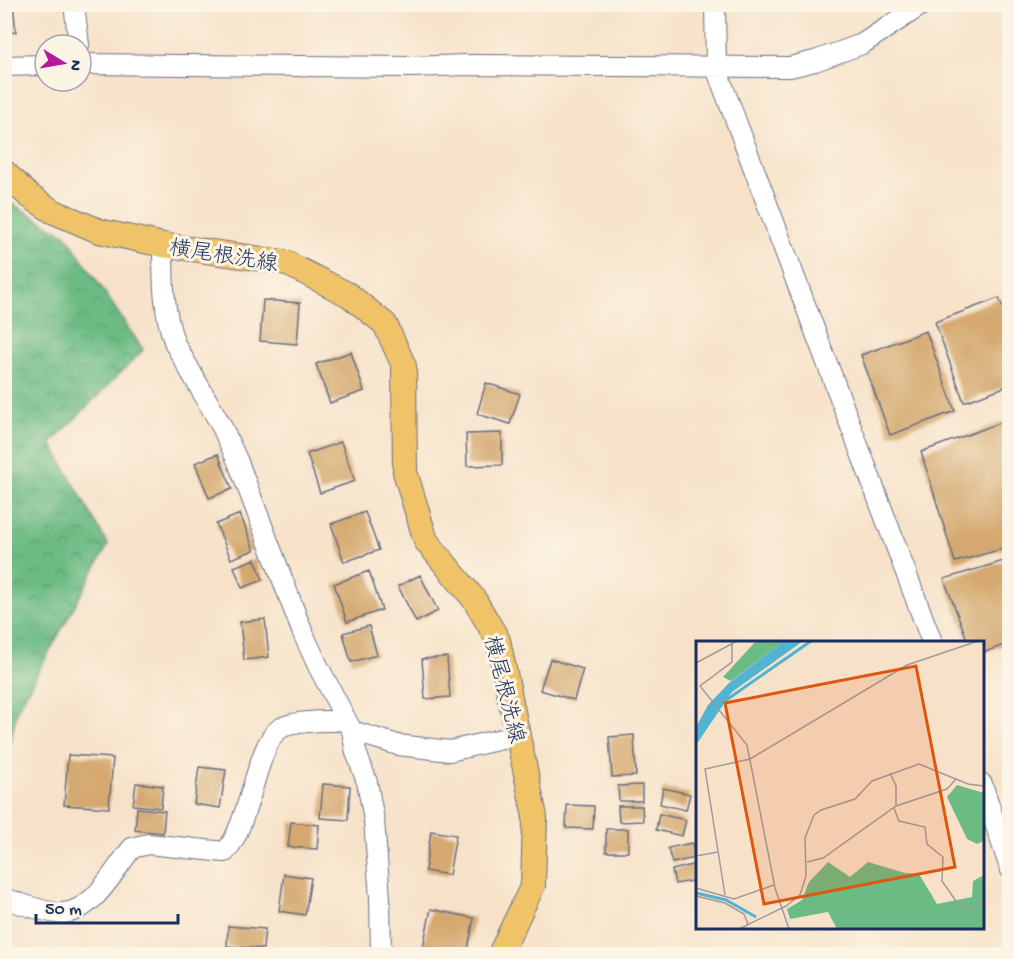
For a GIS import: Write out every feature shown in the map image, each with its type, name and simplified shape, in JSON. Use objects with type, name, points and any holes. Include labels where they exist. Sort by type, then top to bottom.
[{"type":"main road","name":"横尾根洗線","points":[[4,172],[28,195],[52,212],[99,231],[163,245],[284,262],[349,295],[386,324],[404,366],[405,472],[426,541],[474,598],[498,640],[535,817],[533,885],[501,954]]},
{"type":"street","points":[[74,4],[78,33]]},
{"type":"street","points":[[715,4],[716,68],[932,641]]},
{"type":"street","points":[[93,57],[716,68],[790,67],[815,61],[862,44],[924,4]]},
{"type":"street","points":[[4,66],[33,65]]},
{"type":"street","points":[[163,245],[169,330],[234,453],[302,631],[348,726],[367,782],[374,820],[380,898],[381,954]]},
{"type":"street","points":[[4,898],[62,913],[87,904],[132,848],[140,845],[166,845],[225,852],[234,843],[240,830],[266,748],[274,732],[288,725],[348,726],[398,745],[450,751],[519,735]]},
{"type":"street","points":[[984,790],[1010,868]]},
{"type":"green space","points":[[5,200],[66,235],[143,350],[51,443],[108,545],[17,710],[5,768]]},
{"type":"building","points":[[13,4],[16,32],[4,34],[4,5]]},
{"type":"building","points":[[999,298],[1010,326],[1010,385],[964,402],[935,322]]},
{"type":"building","points":[[263,300],[300,303],[297,344],[260,341]]},
{"type":"building","points":[[926,331],[955,411],[890,435],[861,355]]},
{"type":"building","points":[[351,352],[364,391],[330,403],[316,364]]},
{"type":"building","points":[[486,383],[520,394],[510,424],[477,414]]},
{"type":"building","points":[[1010,419],[1010,547],[955,562],[921,452]]},
{"type":"building","points":[[502,433],[502,465],[467,466],[466,434]]},
{"type":"building","points":[[341,442],[355,481],[320,493],[307,454]]},
{"type":"building","points":[[218,454],[232,489],[209,498],[195,463]]},
{"type":"building","points":[[365,512],[379,550],[344,562],[331,524]]},
{"type":"building","points":[[240,514],[254,550],[231,559],[216,524]]},
{"type":"building","points":[[255,559],[263,580],[242,588],[234,567]]},
{"type":"building","points":[[1010,559],[1010,643],[984,652],[984,641],[968,641],[944,579]]},
{"type":"building","points":[[369,571],[382,610],[347,622],[334,584]]},
{"type":"building","points":[[420,575],[438,611],[416,622],[398,586]]},
{"type":"building","points":[[265,619],[269,657],[244,660],[240,622]]},
{"type":"building","points":[[369,626],[377,655],[351,662],[343,633]]},
{"type":"building","points":[[447,657],[450,697],[425,699],[422,659]]},
{"type":"building","points":[[550,659],[583,669],[574,700],[540,690]]},
{"type":"building","points":[[634,735],[636,776],[612,777],[609,737]]},
{"type":"building","points":[[68,755],[113,758],[109,808],[64,805]]},
{"type":"building","points":[[199,767],[226,770],[220,808],[194,804]]},
{"type":"building","points":[[136,783],[163,786],[161,808],[133,805]]},
{"type":"building","points":[[323,784],[350,786],[348,820],[320,818]]},
{"type":"building","points":[[642,785],[642,801],[619,801],[618,786]]},
{"type":"building","points":[[663,788],[690,794],[686,810],[660,804]]},
{"type":"building","points":[[567,805],[594,806],[593,829],[566,828]]},
{"type":"building","points":[[618,806],[642,806],[643,821],[619,822]]},
{"type":"building","points":[[137,808],[165,811],[163,833],[135,830]]},
{"type":"building","points":[[659,814],[686,820],[682,836],[656,830]]},
{"type":"building","points":[[291,822],[319,825],[317,849],[288,847]]},
{"type":"building","points":[[606,829],[628,829],[628,852],[606,852]]},
{"type":"building","points":[[431,831],[456,835],[449,875],[425,871]]},
{"type":"building","points":[[692,843],[695,858],[672,863],[668,848]]},
{"type":"building","points":[[696,864],[696,880],[675,884],[672,870]]},
{"type":"building","points":[[284,874],[311,878],[305,915],[279,911]]},
{"type":"building","points":[[431,909],[474,918],[467,954],[423,947]]},
{"type":"building","points":[[228,926],[265,929],[263,949],[227,946]]}]
